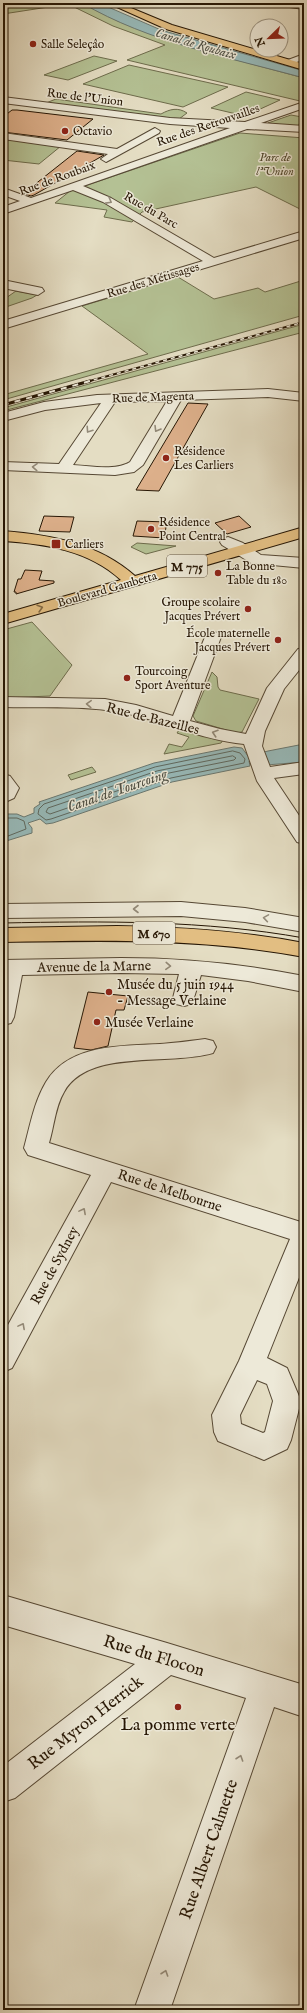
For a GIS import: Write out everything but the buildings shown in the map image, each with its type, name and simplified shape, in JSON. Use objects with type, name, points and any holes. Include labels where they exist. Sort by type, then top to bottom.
[{"type":"main road","points":[[118,4],[180,28],[249,47]]},
{"type":"main road","points":[[118,4],[173,28],[304,67]]},
{"type":"main road","points":[[286,58],[304,63]]},
{"type":"main road","name":"Boulevard Gambetta","points":[[3,607],[128,577],[235,546],[304,521]]},
{"type":"main road","name":"Boulevard Gambetta","points":[[235,546],[304,532]]},
{"type":"main road","points":[[3,536],[34,538],[69,545],[103,558],[128,577]]},
{"type":"main road","points":[[3,546],[42,550],[60,554],[90,566],[109,582]]},
{"type":"main road","name":"Boulevard Gambetta","points":[[3,619],[109,582]]},
{"type":"main road","name":"M 670","points":[[3,935],[119,932],[192,934],[241,939],[304,950]]},
{"type":"main road","name":"Avenue de la Marne","points":[[3,944],[183,943],[244,949],[304,960]]},
{"type":"street","points":[[275,3],[304,6]]},
{"type":"street","points":[[293,60],[304,57]]},
{"type":"street","name":"Rue de l'Union","points":[[5,105],[18,102],[164,120],[244,126],[304,127]]},
{"type":"street","name":"Rue des Retrouvailles","points":[[120,169],[304,105]]},
{"type":"street","points":[[94,165],[155,131]]},
{"type":"street","points":[[3,136],[118,152]]},
{"type":"street","name":"Rue de Roubaix","points":[[3,211],[120,169]]},
{"type":"street","name":"Rue du Parc","points":[[73,186],[107,200],[213,262]]},
{"type":"street","points":[[3,191],[30,201]]},
{"type":"street","name":"Rue des Métissages","points":[[3,326],[304,234]]},
{"type":"street","points":[[3,284],[38,291]]},
{"type":"street","name":"Rue de Magenta","points":[[3,417],[52,405],[111,398],[277,393],[304,397]]},
{"type":"street","points":[[3,466],[120,471],[133,467],[177,396]]},
{"type":"street","points":[[63,469],[111,398]]},
{"type":"street","points":[[235,546],[257,560],[304,563]]},
{"type":"street","points":[[180,722],[213,637]]},
{"type":"street","points":[[304,653],[279,682],[257,758],[304,838]]},
{"type":"street","name":"Rue de Bazeilles","points":[[3,702],[104,705],[138,711],[180,722],[228,738],[257,758],[304,768]]},
{"type":"street","points":[[3,911],[181,909],[245,915],[304,925]]},
{"type":"street","name":"Avenue de la Marne","points":[[8,968],[133,965],[192,967],[264,976],[304,984]]},
{"type":"street","points":[[184,998],[192,967]]},
{"type":"street","points":[[3,1017],[8,968]]},
{"type":"street","name":"Rue de Melbourne","points":[[205,1046],[176,1051],[107,1056],[78,1065],[64,1075],[54,1087],[36,1148],[106,1169],[304,1234]]},
{"type":"street","name":"Rue de Sydney","points":[[3,1360],[106,1169]]},
{"type":"street","points":[[251,1364],[304,1234]]},
{"type":"street","name":"Rue du Flocon","points":[[3,1610],[167,1658],[304,1701]]},
{"type":"street","name":"Rue Myron Herrick","points":[[3,1786],[167,1658]]},
{"type":"street","name":"Rue Albert Calmette","points":[[152,2010],[264,1689]]},
{"type":"green space","points":[[3,3],[82,3],[118,21],[144,31],[207,52],[304,78],[304,100],[300,101],[127,60],[165,45],[113,26],[68,4],[3,14]]},
{"type":"green space","points":[[94,56],[117,61],[68,80],[44,75]]},
{"type":"green space","points":[[129,65],[228,87],[183,107],[83,84]]},
{"type":"green space","points":[[246,92],[280,100],[245,116],[211,108]]},
{"type":"green space","points":[[56,99],[161,114],[174,109],[187,113],[179,119],[46,103]]},
{"type":"green space","points":[[291,115],[302,117],[298,127],[268,123]]},
{"type":"green space","name":"Parc de l'Union","points":[[240,133],[304,138],[304,211],[256,187],[142,212],[132,222],[104,217],[107,210],[55,203],[70,191]]},
{"type":"green space","points":[[3,138],[61,146],[39,164],[3,160]]},
{"type":"green space","points":[[178,277],[214,299],[258,288],[265,292],[304,280],[304,315],[3,400],[3,395],[148,354],[82,306]]},
{"type":"green space","points":[[16,291],[37,295],[3,308],[3,300]]},
{"type":"green space","points":[[304,324],[304,332],[3,411],[3,408]]},
{"type":"green space","points":[[137,543],[176,546],[146,554],[131,547]]},
{"type":"green space","points":[[32,622],[72,665],[50,696],[3,698],[3,630]]},
{"type":"green space","points":[[212,672],[217,677],[218,687],[220,690],[259,699],[242,732],[236,733],[196,721],[193,716]]},
{"type":"green space","points":[[181,727],[223,740],[221,743],[164,754],[169,744],[182,747],[189,737],[177,733]]},
{"type":"green space","points":[[92,767],[96,772],[71,780],[68,775]]},
{"type":"water","name":"Canal de Roubaix","points":[[82,3],[99,3],[161,30],[249,55],[249,58],[259,58],[304,71],[304,78],[190,48],[162,39],[107,17]]},
{"type":"water","name":"Canal de Tourcoing","points":[[304,744],[304,762],[266,765],[259,760],[249,761],[250,766],[172,782],[53,823],[46,824],[40,819],[28,823],[32,828],[32,833],[3,842],[3,814],[17,814],[24,817],[34,813],[34,808],[40,804],[39,802],[154,763],[234,747],[242,748],[248,756]]},
{"type":"tram line","points":[[3,923],[154,923],[229,928],[304,938]]},
{"type":"railway","points":[[86,382],[304,322]]},
{"type":"railway","points":[[3,405],[90,381]]},
{"type":"place","name":"Salle Seleçâo","points":[[33,44]]},
{"type":"place","name":"Octavio","points":[[65,131]]},
{"type":"place","name":"Résidence Les Carliers","points":[[166,458]]},
{"type":"place","name":"Résidence Point Central","points":[[151,529]]},
{"type":"place","name":"Carliers","points":[[56,544]]},
{"type":"place","name":"La Bonne Table du 180","points":[[218,573]]},
{"type":"place","name":"Groupe scolaire Jacques Prévert","points":[[248,609]]},
{"type":"place","name":"École maternelle Jacques Prévert","points":[[278,640]]},
{"type":"place","name":"Tourcoing Sport Aventure","points":[[127,678]]},
{"type":"place","name":"Musée du 5 juin 1944 - Message Verlaine","points":[[109,992]]},
{"type":"place","name":"Musée Verlaine","points":[[97,1022]]},
{"type":"place","name":"La pomme verte","points":[[178,1707]]}]
